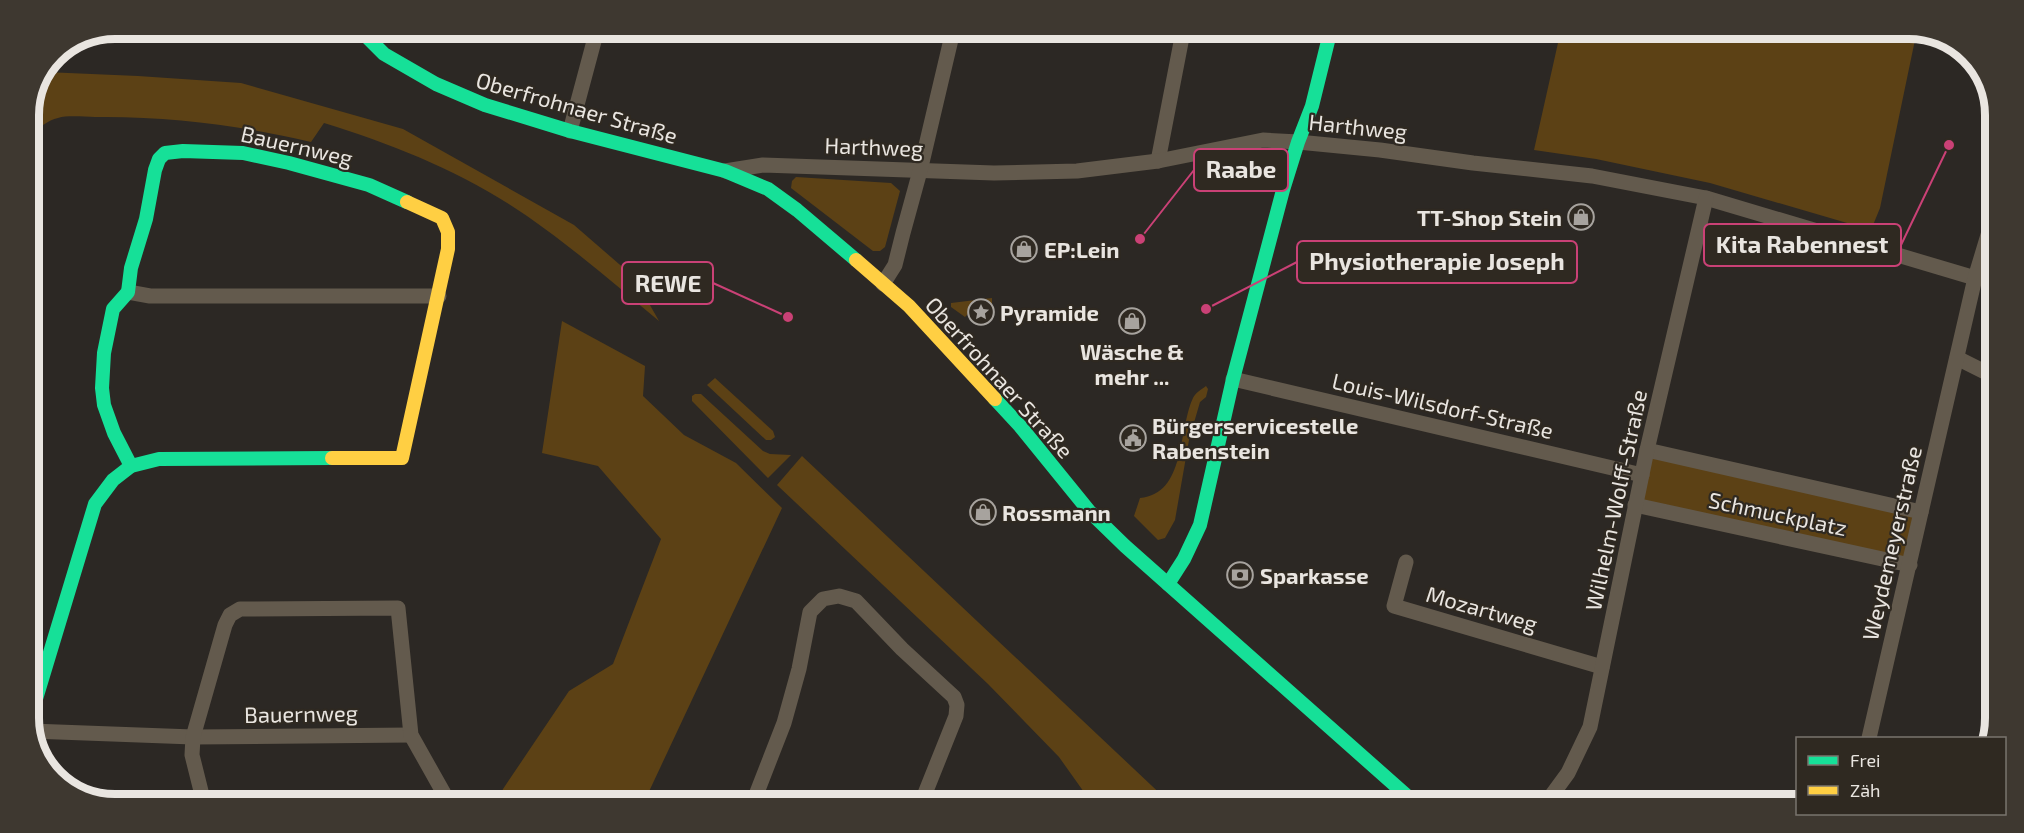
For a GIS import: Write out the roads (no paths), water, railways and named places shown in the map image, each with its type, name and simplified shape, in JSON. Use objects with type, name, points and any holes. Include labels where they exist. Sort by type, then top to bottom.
[{"type":"street","name":"Oberfrohnaer Straße","points":[[369,39],[384,54],[436,84],[485,105],[570,131],[725,171],[768,189],[797,210],[909,306],[954,351],[1020,426],[1089,511],[1405,794]]},
{"type":"street","points":[[570,131],[595,39]]},
{"type":"street","points":[[883,284],[895,265],[951,39]]},
{"type":"street","points":[[1158,161],[1182,39]]},
{"type":"street","points":[[1168,584],[1184,559],[1200,525],[1233,379],[1298,142],[1312,106],[1329,39]]},
{"type":"street","name":"Harthweg","points":[[725,171],[763,165],[994,173],[1077,171],[1158,161],[1263,140],[1298,142],[1592,176],[1706,198],[1975,278]]},
{"type":"street","name":"Bauernweg","points":[[39,689],[95,504],[113,480],[131,466],[159,459],[402,458],[439,296],[447,249],[447,232],[442,218],[369,185],[289,163],[243,153],[183,151],[165,153],[154,170],[146,219],[131,268],[128,292],[119,299],[111,315],[102,375],[103,399],[120,446],[131,466]]},
{"type":"street","name":"Wilhelm-Wolff-Straße","points":[[1553,794],[1568,774],[1590,727],[1647,450],[1706,198]]},
{"type":"street","name":"Weydemeyerstraße","points":[[1869,737],[1975,278],[1985,245]]},
{"type":"street","points":[[128,292],[150,296],[439,296]]},
{"type":"street","points":[[1957,358],[1985,372]]},
{"type":"street","name":"Louis-Wilsdorf-Straße","points":[[1233,379],[1642,475]]},
{"type":"street","name":"Schmuckplatz","points":[[1647,450],[1921,512]]},
{"type":"street","name":"Schmuckplatz","points":[[1635,505],[1910,565]]},
{"type":"street","name":"Mozartweg","points":[[1406,562],[1394,606],[1602,667]]},
{"type":"street","points":[[756,794],[784,723],[799,669],[810,612],[823,599],[839,596],[856,601],[902,650],[954,697],[957,705],[956,716],[925,794]]},
{"type":"street","points":[[202,794],[192,755],[193,737],[225,625],[230,615],[240,609],[398,608],[411,735],[444,794]]},
{"type":"street","name":"Bauernweg","points":[[40,731],[193,737],[411,735]]},
{"type":"place","name":"Kita Rabennest","points":[[1949,145]]},
{"type":"place","name":"TT-Shop Stein","points":[[1581,217]]},
{"type":"place","name":"Raabe","points":[[1140,239]]},
{"type":"place","name":"EP:Lein","points":[[1024,249]]},
{"type":"place","name":"Physiotherapie Joseph","points":[[1206,309]]},
{"type":"place","name":"Pyramide","points":[[981,312]]},
{"type":"place","name":"REWE","points":[[788,317]]},
{"type":"place","name":"Wäsche & mehr ...","points":[[1132,321]]},
{"type":"place","name":"Bürgerservicestelle Rabenstein","points":[[1133,438]]},
{"type":"place","name":"Rossmann","points":[[983,512]]},
{"type":"place","name":"Sparkasse","points":[[1240,575]]}]
